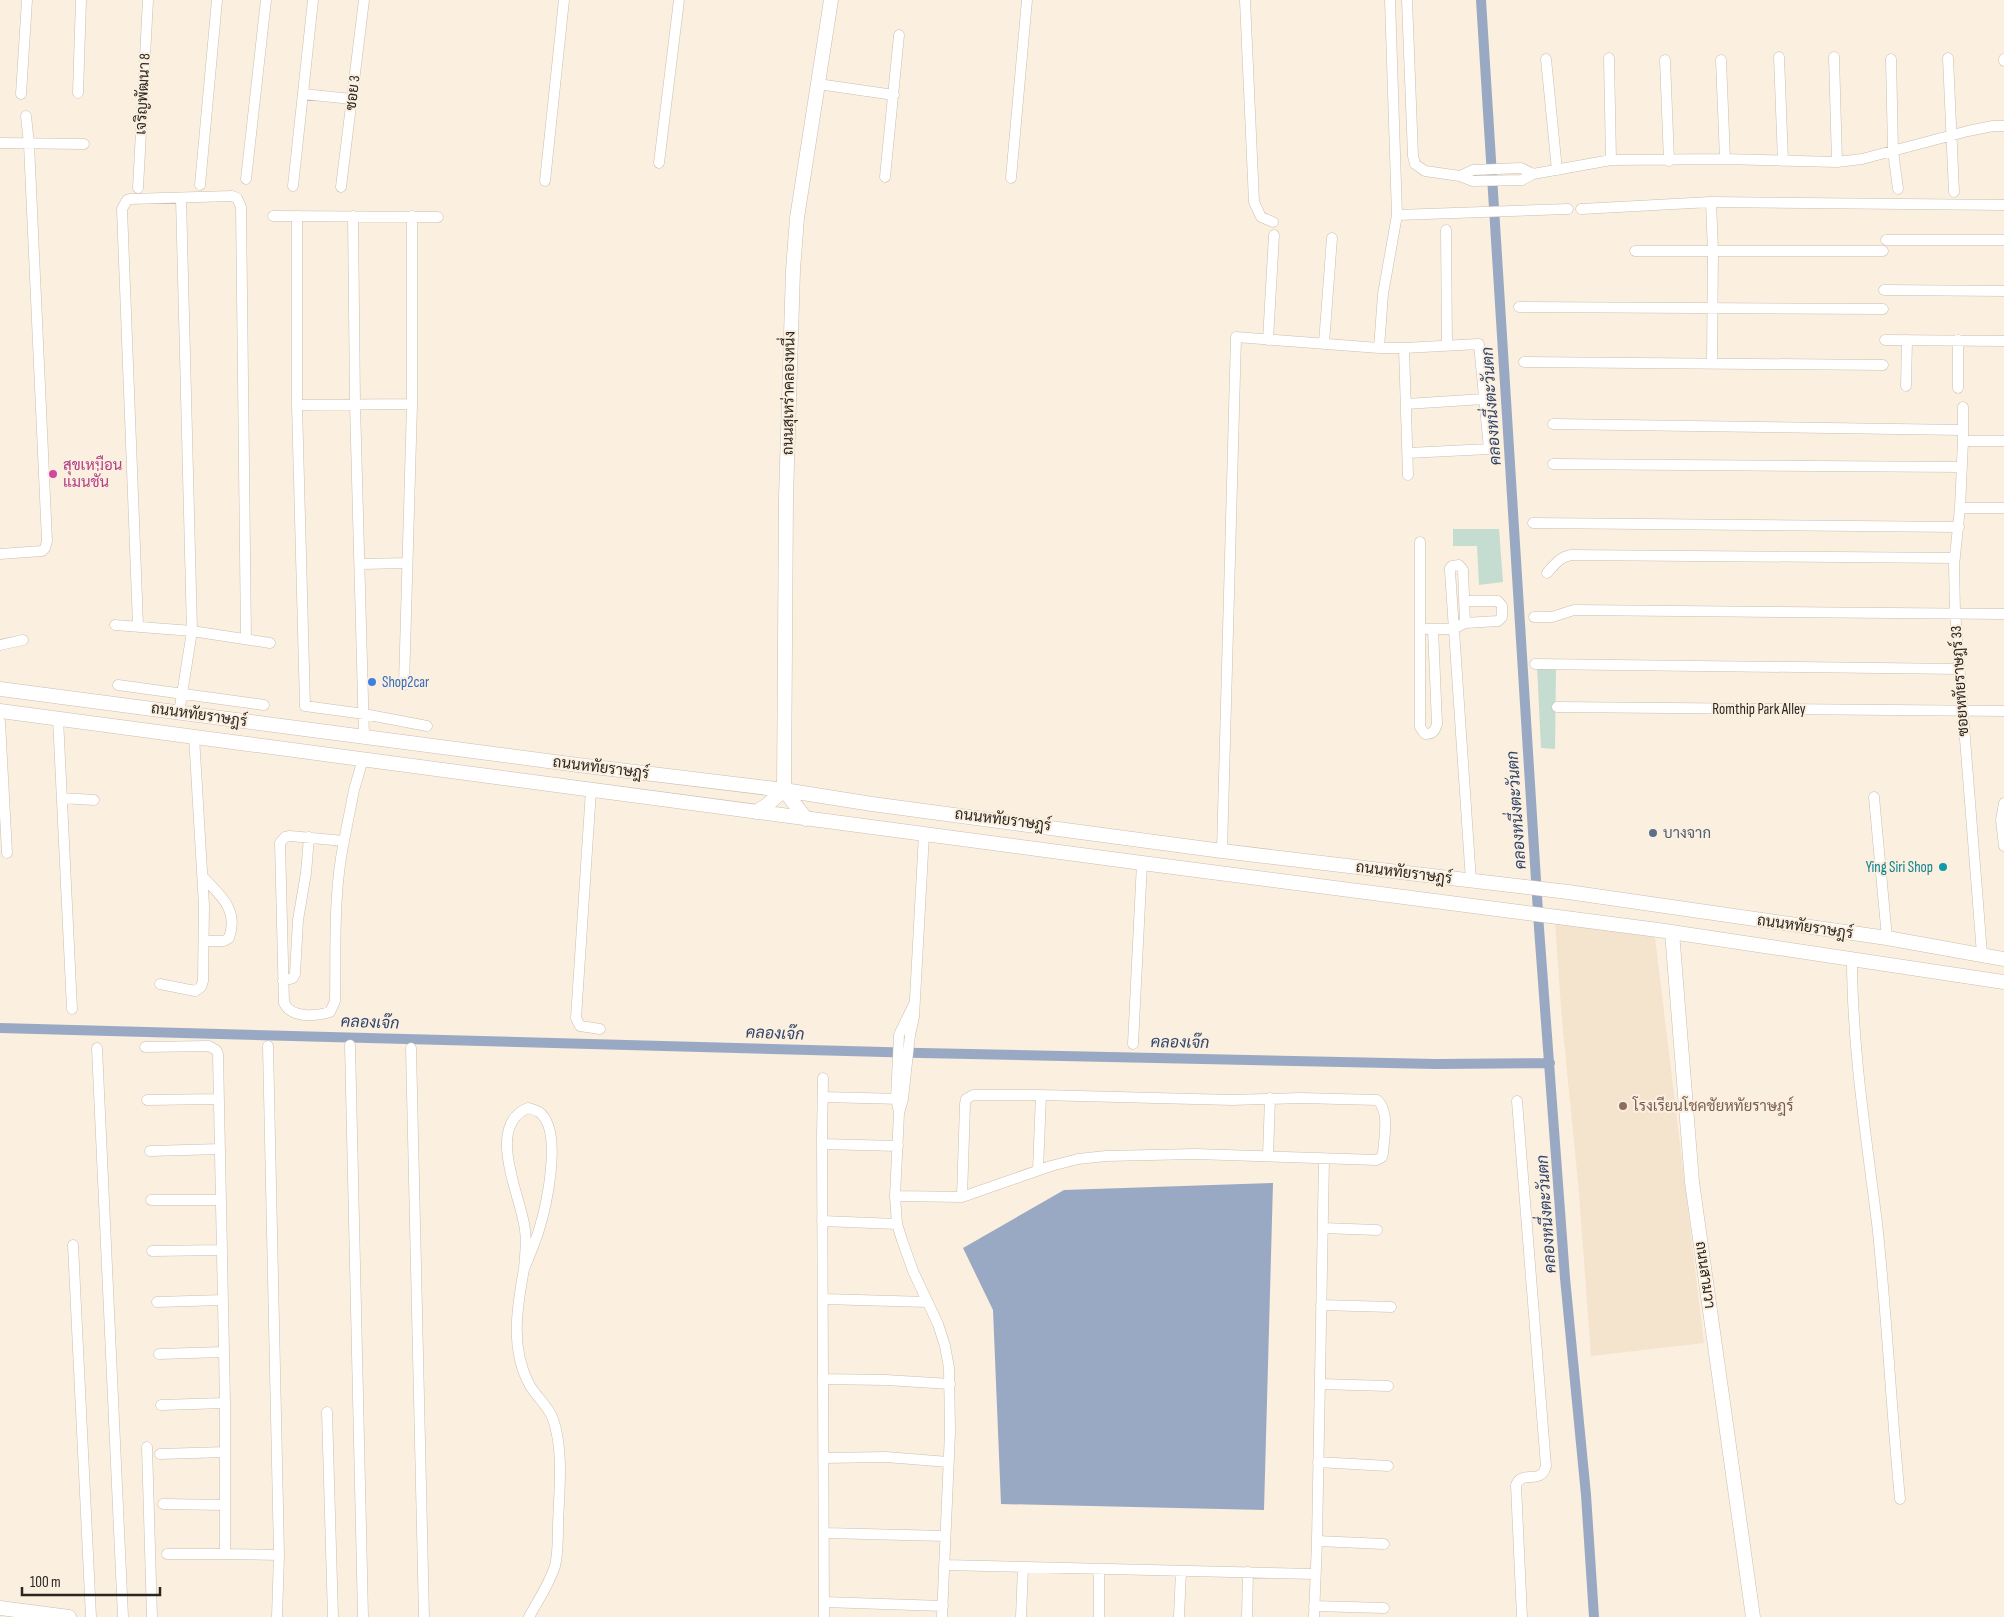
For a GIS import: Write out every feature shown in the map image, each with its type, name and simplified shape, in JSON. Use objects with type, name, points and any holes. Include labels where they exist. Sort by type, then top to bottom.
[{"type":"main road","name":"ถนนสุเหร่าคลองหนึ่ง","points":[[784,790],[784,669],[790,324],[797,218],[831,0]]},
{"type":"main road","name":"ถนนหทัยราษฎร์","points":[[0,689],[694,780],[784,790],[872,804],[1222,851],[1568,892],[1888,938],[2004,959]]},
{"type":"main road","name":"ถนนหทัยราษฎร์","points":[[0,711],[806,819],[1569,918],[1852,958],[2004,982]]},
{"type":"main road","points":[[756,812],[784,790],[806,819]]},
{"type":"main road","name":"ถนนสามวา","points":[[1672,932],[1692,1182],[1753,1617]]},
{"type":"main road","points":[[1977,977],[1982,954]]},
{"type":"main road","points":[[0,1608],[69,1617]]},
{"type":"street","points":[[21,94],[27,0]]},
{"type":"street","points":[[78,92],[81,0]]},
{"type":"street","name":"เจริญพัฒนา 8","points":[[138,188],[148,0]]},
{"type":"street","points":[[200,185],[218,0]]},
{"type":"street","points":[[246,179],[266,0]]},
{"type":"street","points":[[293,186],[313,0]]},
{"type":"street","name":"ซอย 3","points":[[341,187],[364,0]]},
{"type":"street","points":[[544,181],[564,0]]},
{"type":"street","points":[[659,163],[679,0]]},
{"type":"street","points":[[1011,178],[1027,0]]},
{"type":"street","points":[[1245,0],[1254,202],[1261,217],[1272,222]]},
{"type":"street","points":[[1379,348],[1383,294],[1397,215],[1390,0]]},
{"type":"street","points":[[1407,0],[1414,164],[1425,171],[1460,176],[1473,181],[1522,180],[1533,174],[1611,160],[1669,161],[1725,159],[1837,162],[1862,159],[1993,126],[2004,126]]},
{"type":"street","points":[[885,177],[899,35]]},
{"type":"street","points":[[1779,57],[1783,161]]},
{"type":"street","points":[[1834,57],[1837,162]]},
{"type":"street","points":[[1608,58],[1611,160]]},
{"type":"street","points":[[1948,58],[1954,192]]},
{"type":"street","points":[[1546,59],[1557,170]]},
{"type":"street","points":[[1891,59],[1893,151],[1898,189]]},
{"type":"street","points":[[1665,60],[1669,161]]},
{"type":"street","points":[[1722,60],[1725,159]]},
{"type":"street","points":[[818,84],[894,95]]},
{"type":"street","points":[[303,94],[352,99]]},
{"type":"street","points":[[0,554],[42,551],[47,541],[29,144],[26,116]]},
{"type":"street","points":[[0,143],[84,144]]},
{"type":"street","points":[[1460,176],[1473,170],[1521,168],[1533,174]]},
{"type":"street","points":[[138,625],[122,209],[127,200],[130,199],[232,196],[237,198],[241,207],[246,638]]},
{"type":"street","points":[[179,713],[192,631],[181,198]]},
{"type":"street","points":[[1710,202],[1713,251],[1712,362]]},
{"type":"street","points":[[1581,209],[1710,202],[2004,205]]},
{"type":"street","points":[[1397,215],[1568,209]]},
{"type":"street","points":[[272,216],[438,217]]},
{"type":"street","points":[[297,216],[297,405],[305,706],[364,714],[427,726]]},
{"type":"street","points":[[353,216],[355,404],[364,737]]},
{"type":"street","points":[[404,685],[412,404],[412,216]]},
{"type":"street","points":[[1446,230],[1448,346]]},
{"type":"street","points":[[1268,340],[1274,234]]},
{"type":"street","points":[[1324,343],[1332,238]]},
{"type":"street","points":[[1886,240],[2004,240]]},
{"type":"street","points":[[1635,251],[1882,251]]},
{"type":"street","points":[[1884,290],[2004,291]]},
{"type":"street","points":[[1519,307],[1712,307],[1883,310]]},
{"type":"street","points":[[1222,851],[1236,337],[1379,348],[1479,344],[1489,449],[1408,454]]},
{"type":"street","points":[[1885,340],[2004,341]]},
{"type":"street","points":[[1906,386],[1907,340]]},
{"type":"street","points":[[1958,340],[1958,388]]},
{"type":"street","points":[[1404,348],[1408,475]]},
{"type":"street","points":[[1524,362],[1712,362],[1883,365]]},
{"type":"street","points":[[1406,404],[1484,399]]},
{"type":"street","points":[[297,405],[412,404]]},
{"type":"street","name":"ซอยหทัยราษฎร์ 33","points":[[1963,407],[1964,440],[1959,527],[1955,558],[1955,612],[1974,832],[1982,954]]},
{"type":"street","points":[[1553,424],[1963,430]]},
{"type":"street","points":[[1964,440],[2004,441]]},
{"type":"street","points":[[1553,464],[1962,467]]},
{"type":"street","points":[[1960,508],[2004,508]]},
{"type":"street","points":[[1533,523],[1959,527]]},
{"type":"street","points":[[1420,542],[1420,727],[1425,734],[1431,734],[1435,731],[1437,724],[1433,629]]},
{"type":"street","points":[[1547,573],[1557,561],[1564,556],[1572,555],[1955,558]]},
{"type":"street","points":[[360,564],[407,563]]},
{"type":"street","points":[[1465,624],[1463,570],[1459,565],[1452,566],[1450,571],[1453,629],[1471,881]]},
{"type":"street","points":[[1420,629],[1453,629],[1465,624],[1498,621],[1502,616],[1502,606],[1498,601],[1464,601]]},
{"type":"street","points":[[1534,617],[1552,617],[1574,610],[1955,612],[2004,614]]},
{"type":"street","points":[[115,625],[138,625],[192,631],[270,643]]},
{"type":"street","points":[[0,645],[23,640]]},
{"type":"street","points":[[1535,664],[1959,669]]},
{"type":"street","points":[[118,684],[264,705]]},
{"type":"street","name":"Romthip Park Alley","points":[[1556,707],[2004,711]]},
{"type":"street","points":[[58,718],[72,1009]]},
{"type":"street","points":[[0,722],[7,853]]},
{"type":"street","points":[[160,984],[195,991],[201,987],[203,981],[203,877],[194,736]]},
{"type":"street","points":[[344,841],[309,837],[285,837],[280,843],[284,1002],[286,1007],[293,1012],[307,1016],[330,1012],[334,1008],[336,1001],[336,893],[354,790],[363,759]]},
{"type":"street","points":[[591,790],[576,1018],[580,1026],[600,1029]]},
{"type":"street","points":[[1874,797],[1888,938]]},
{"type":"street","points":[[62,798],[94,800]]},
{"type":"street","points":[[2004,803],[2001,820],[2004,846]]},
{"type":"street","points":[[901,1064],[910,1035],[916,1000],[924,834]]},
{"type":"street","points":[[283,981],[293,978],[296,974],[298,920],[306,873],[309,837]]},
{"type":"street","points":[[1133,1044],[1142,863]]},
{"type":"street","points":[[203,877],[223,898],[231,912],[233,928],[229,938],[224,941],[204,941]]},
{"type":"street","points":[[1852,958],[1852,1001],[1886,1308],[1900,1499]]},
{"type":"street","points":[[916,1000],[899,1035],[901,1064],[895,1196],[897,1224],[913,1270],[938,1324],[945,1346],[950,1384],[942,1617]]},
{"type":"street","points":[[350,1044],[363,1617]]},
{"type":"street","points":[[144,1047],[209,1046],[214,1048],[218,1054],[226,1554]]},
{"type":"street","points":[[268,1046],[278,1555],[277,1617]]},
{"type":"street","points":[[97,1048],[123,1617]]},
{"type":"street","points":[[410,1048],[424,1617]]},
{"type":"street","points":[[823,1078],[824,1617]]},
{"type":"street","points":[[895,1196],[962,1197],[1038,1170],[1078,1159],[1106,1156],[1196,1154],[1377,1160],[1382,1157],[1384,1116],[1380,1102],[1377,1100],[1343,1098],[1232,1100],[973,1095],[966,1099],[962,1197]]},
{"type":"street","points":[[1038,1170],[1041,1095]]},
{"type":"street","points":[[823,1097],[900,1099]]},
{"type":"street","points":[[147,1100],[218,1098]]},
{"type":"street","points":[[1268,1156],[1270,1098]]},
{"type":"street","points":[[1518,1101],[1546,1466],[1545,1473],[1541,1476],[1522,1478],[1518,1480],[1516,1485],[1522,1617]]},
{"type":"street","points":[[524,1269],[538,1234],[546,1204],[551,1169],[550,1130],[546,1120],[539,1112],[528,1108],[518,1112],[513,1119],[508,1132],[507,1146],[511,1175],[525,1229],[524,1269],[518,1299],[516,1330],[518,1350],[529,1383],[552,1417],[558,1440],[559,1455],[555,1564],[549,1582],[529,1617]]},
{"type":"street","points":[[822,1144],[898,1146]]},
{"type":"street","points":[[150,1151],[220,1149]]},
{"type":"street","points":[[1314,1617],[1324,1158]]},
{"type":"street","points":[[151,1200],[221,1200]]},
{"type":"street","points":[[822,1221],[897,1224]]},
{"type":"street","points":[[1323,1228],[1377,1230]]},
{"type":"street","points":[[74,1245],[91,1617]]},
{"type":"street","points":[[152,1251],[222,1250]]},
{"type":"street","points":[[823,1299],[927,1302]]},
{"type":"street","points":[[157,1302],[223,1300]]},
{"type":"street","points":[[1321,1305],[1391,1307]]},
{"type":"street","points":[[159,1354],[224,1352]]},
{"type":"street","points":[[824,1379],[950,1384]]},
{"type":"street","points":[[1320,1384],[1388,1386]]},
{"type":"street","points":[[161,1404],[225,1403]]},
{"type":"street","points":[[327,1412],[333,1617]]},
{"type":"street","points":[[147,1447],[152,1617]]},
{"type":"street","points":[[160,1454],[225,1452]]},
{"type":"street","points":[[824,1458],[886,1457],[948,1462]]},
{"type":"street","points":[[1318,1462],[1388,1466]]},
{"type":"street","points":[[162,1504],[225,1505]]},
{"type":"street","points":[[825,1533],[945,1536]]},
{"type":"street","points":[[1317,1540],[1384,1544]]},
{"type":"street","points":[[167,1554],[278,1555]]},
{"type":"street","points":[[944,1565],[1315,1574]]},
{"type":"street","points":[[1021,1617],[1023,1567]]},
{"type":"street","points":[[1099,1569],[1099,1617]]},
{"type":"street","points":[[1180,1617],[1181,1571]]},
{"type":"street","points":[[1247,1617],[1248,1572]]},
{"type":"street","points":[[824,1602],[943,1606]]},
{"type":"street","points":[[1314,1606],[1384,1608]]},
{"type":"shaded area","name":"โรงเรียนโชคชัยหทัยราษฎร์","points":[[1555,923],[1655,937],[1704,1343],[1591,1356],[1579,1193],[1562,1020]]},
{"type":"green space","points":[[1453,529],[1499,529],[1503,582],[1479,585],[1477,546],[1453,546]]},
{"type":"green space","points":[[1537,666],[1556,667],[1555,749],[1541,748]]},
{"type":"water","points":[[1273,1183],[1264,1510],[1001,1504],[993,1310],[963,1248],[1064,1190]]},
{"type":"waterway","name":"คลองหนึ่งตะวันตก","points":[[1481,0],[1539,928],[1565,1278],[1586,1495],[1594,1617]]},
{"type":"waterway","name":"คลองเจ๊ก","points":[[0,1028],[921,1053],[1436,1064],[1550,1063]]},
{"type":"place","name":"สุขเหมือน แมนชั่น","points":[[53,474]]},
{"type":"place","name":"Shop2car","points":[[372,682]]},
{"type":"place","name":"บางจาก","points":[[1653,833]]},
{"type":"place","name":"Ying Siri Shop","points":[[1943,867]]},
{"type":"place","name":"โรงเรียนโชคชัยหทัยราษฎร์","points":[[1623,1106]]}]
